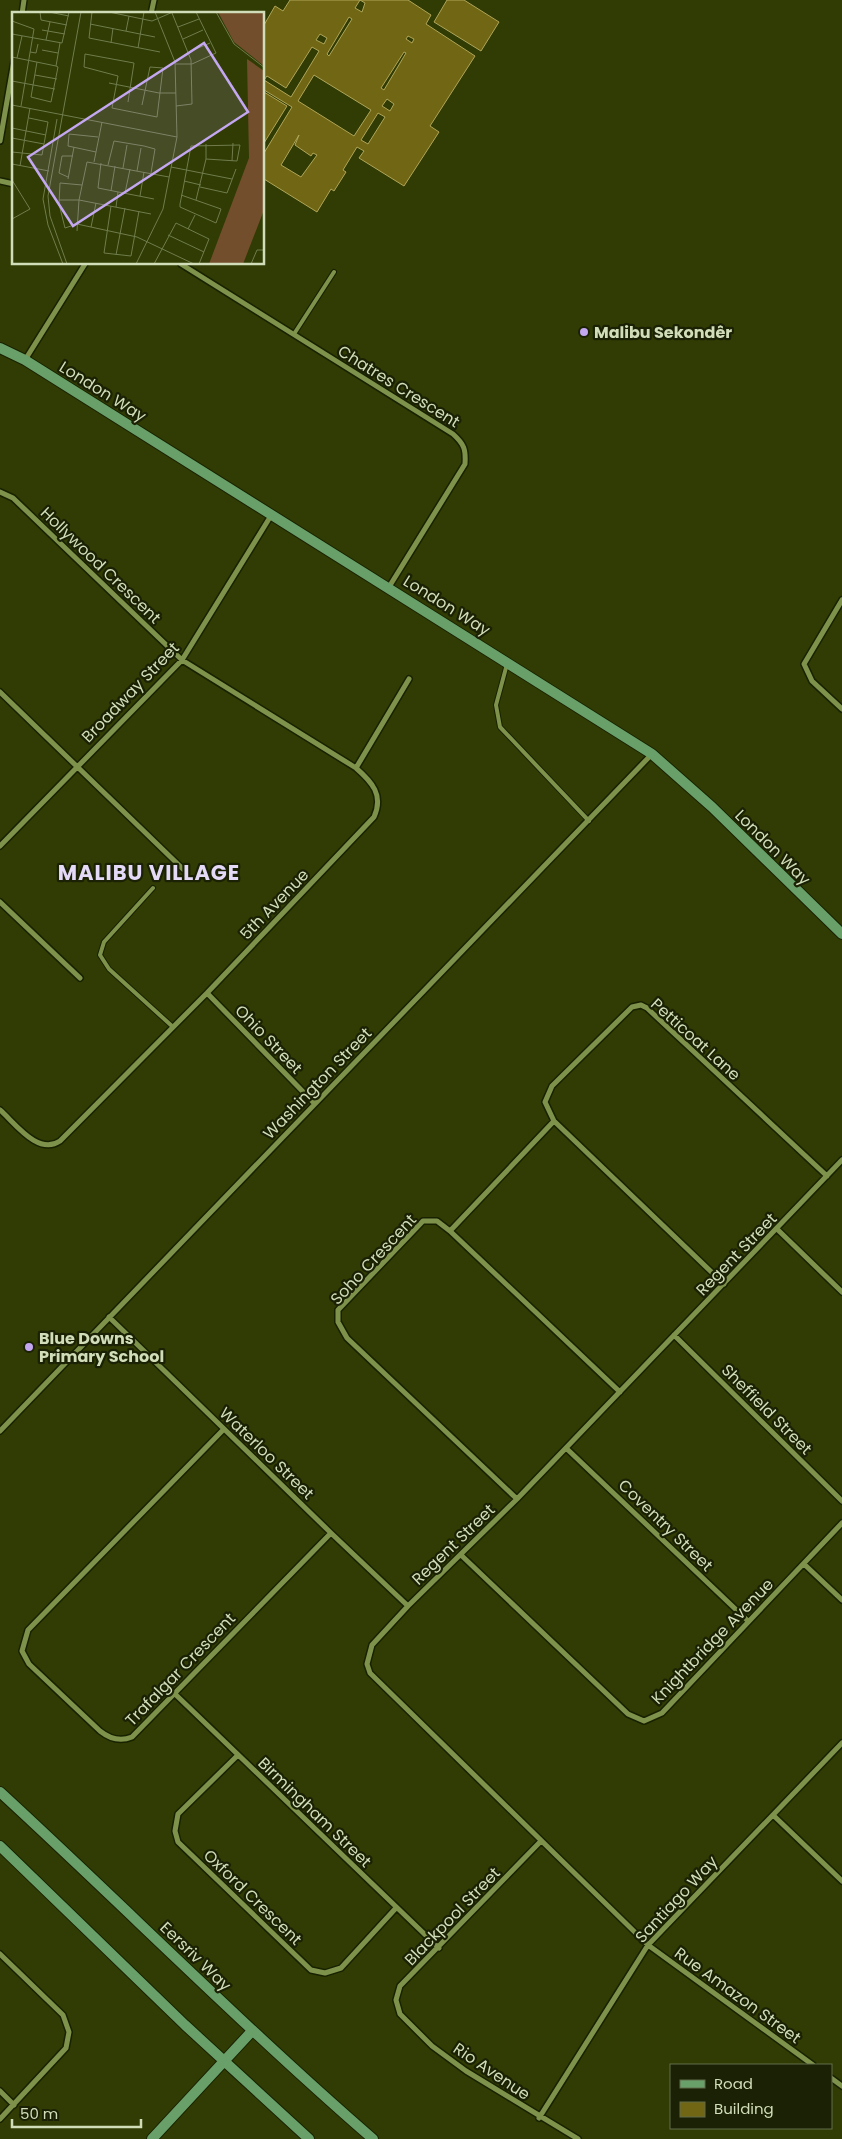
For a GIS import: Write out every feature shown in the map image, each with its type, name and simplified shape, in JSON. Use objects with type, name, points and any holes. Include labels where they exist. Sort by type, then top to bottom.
[{"type":"street","points":[[0,141],[12,72]]},
{"type":"street","points":[[25,360],[84,265]]},
{"type":"street","name":"Chatres Crescent","points":[[183,265],[453,434],[466,448],[465,464],[389,587]]},
{"type":"street","name":"London Way","points":[[0,348],[25,360],[508,661],[652,754],[712,806],[842,934]]},
{"type":"street","name":"Hollywood Crescent","points":[[0,492],[13,498],[182,660]]},
{"type":"street","name":"Broadway Street","points":[[0,846],[182,660],[272,514]]},
{"type":"street","points":[[842,600],[805,660],[806,670],[812,681],[842,709]]},
{"type":"street","name":"5th Avenue","points":[[0,1110],[38,1143],[46,1146],[56,1144],[207,993],[374,817],[379,807],[370,780],[356,768],[182,660]]},
{"type":"street","points":[[356,768],[409,679]]},
{"type":"street","points":[[0,692],[186,872]]},
{"type":"street","name":"Washington Street","points":[[0,1430],[652,754]]},
{"type":"street","points":[[0,902],[80,978]]},
{"type":"street","name":"Ohio Street","points":[[207,993],[314,1103]]},
{"type":"street","name":"Petticoat Lane","points":[[724,1284],[554,1121],[545,1102],[552,1086],[632,1007],[640,1005],[647,1008],[827,1176]]},
{"type":"street","points":[[450,1231],[554,1121]]},
{"type":"street","name":"Regent Street","points":[[648,1945],[370,1673],[367,1664],[372,1645],[408,1606],[517,1500],[842,1160]]},
{"type":"street","name":"Soho Crescent","points":[[517,1500],[347,1338],[338,1322],[338,1310],[423,1221],[437,1222],[450,1231],[620,1392]]},
{"type":"street","points":[[777,1229],[841,1288]]},
{"type":"street","name":"Waterloo Street","points":[[109,1317],[331,1534],[408,1606]]},
{"type":"street","name":"Sheffield Street","points":[[674,1335],[842,1501]]},
{"type":"street","name":"Trafalgar Crescent","points":[[224,1429],[28,1630],[22,1650],[29,1664],[100,1732],[114,1739],[121,1740],[132,1737],[331,1534]]},
{"type":"street","name":"Coventry Street","points":[[566,1448],[748,1621]]},
{"type":"street","name":"Knightbridge Avenue","points":[[460,1555],[628,1714],[637,1719],[652,1719],[662,1713],[842,1524]]},
{"type":"street","points":[[804,1564],[842,1600]]},
{"type":"street","name":"Birmingham Street","points":[[174,1693],[439,1948]]},
{"type":"street","name":"Santiago Way","points":[[539,2118],[648,1945],[842,1743]]},
{"type":"street","name":"Oxford Crescent","points":[[238,1755],[178,1814],[175,1831],[178,1842],[312,1970],[325,1973],[340,1968],[396,1908]]},
{"type":"street","name":"Eersriv Way","points":[[0,1792],[88,1873],[252,2031],[373,2139]]},
{"type":"street","points":[[773,1815],[842,1881]]},
{"type":"street","name":"Blackpool Street","points":[[400,2014],[396,2000],[400,1986],[541,1841]]},
{"type":"street","points":[[0,1846],[309,2139]]},
{"type":"street","name":"Rue Amazon Street","points":[[648,1945],[812,2064]]},
{"type":"street","points":[[0,1954],[63,2015],[70,2032],[66,2048],[0,2118]]},
{"type":"street","name":"Rio Avenue","points":[[400,2014],[432,2046],[453,2061],[539,2118],[578,2139]]},
{"type":"street","points":[[152,2139],[252,2031]]},
{"type":"street","points":[[0,2091],[14,2105]]},
{"type":"lane","points":[[294,334],[334,272]]},
{"type":"lane","points":[[508,661],[496,705],[500,727],[589,821]]},
{"type":"lane","points":[[153,888],[104,942],[100,955],[109,969],[173,1027]]},
{"type":"building","points":[[290,0],[360,0],[408,0],[431,15],[426,24],[475,56],[430,126],[439,132],[404,186],[359,158],[364,151],[357,147],[343,170],[346,172],[334,191],[331,189],[317,212],[265,180],[265,151],[292,107],[265,91],[265,81],[291,97],[319,51],[312,47],[286,88],[267,76],[265,79],[265,23],[275,6],[283,11]],"holes":[[[360,0],[365,3],[362,12],[355,8]],[[349,17],[352,19],[329,56],[327,54]],[[320,34],[327,38],[324,44],[316,40]],[[408,36],[414,39],[412,43],[406,39]],[[404,52],[406,53],[384,90],[381,88]],[[314,75],[371,110],[354,136],[298,101]],[[387,99],[394,104],[390,111],[382,106]],[[378,113],[385,117],[368,144],[361,140]],[[299,135],[295,145],[311,156],[313,153],[317,155],[301,177],[281,165]]]},
{"type":"building","points":[[447,0],[464,0],[499,22],[481,51],[434,22]]},
{"type":"building","points":[[265,93],[287,106],[265,141]]},
{"type":"place","name":"Malibu Sekondêr","points":[[584,332]]},
{"type":"place","name":"Blue Downs Primary School","points":[[29,1347]]},
{"type":"district","name":"MALIBU VILLAGE","points":[[149,873]]}]
